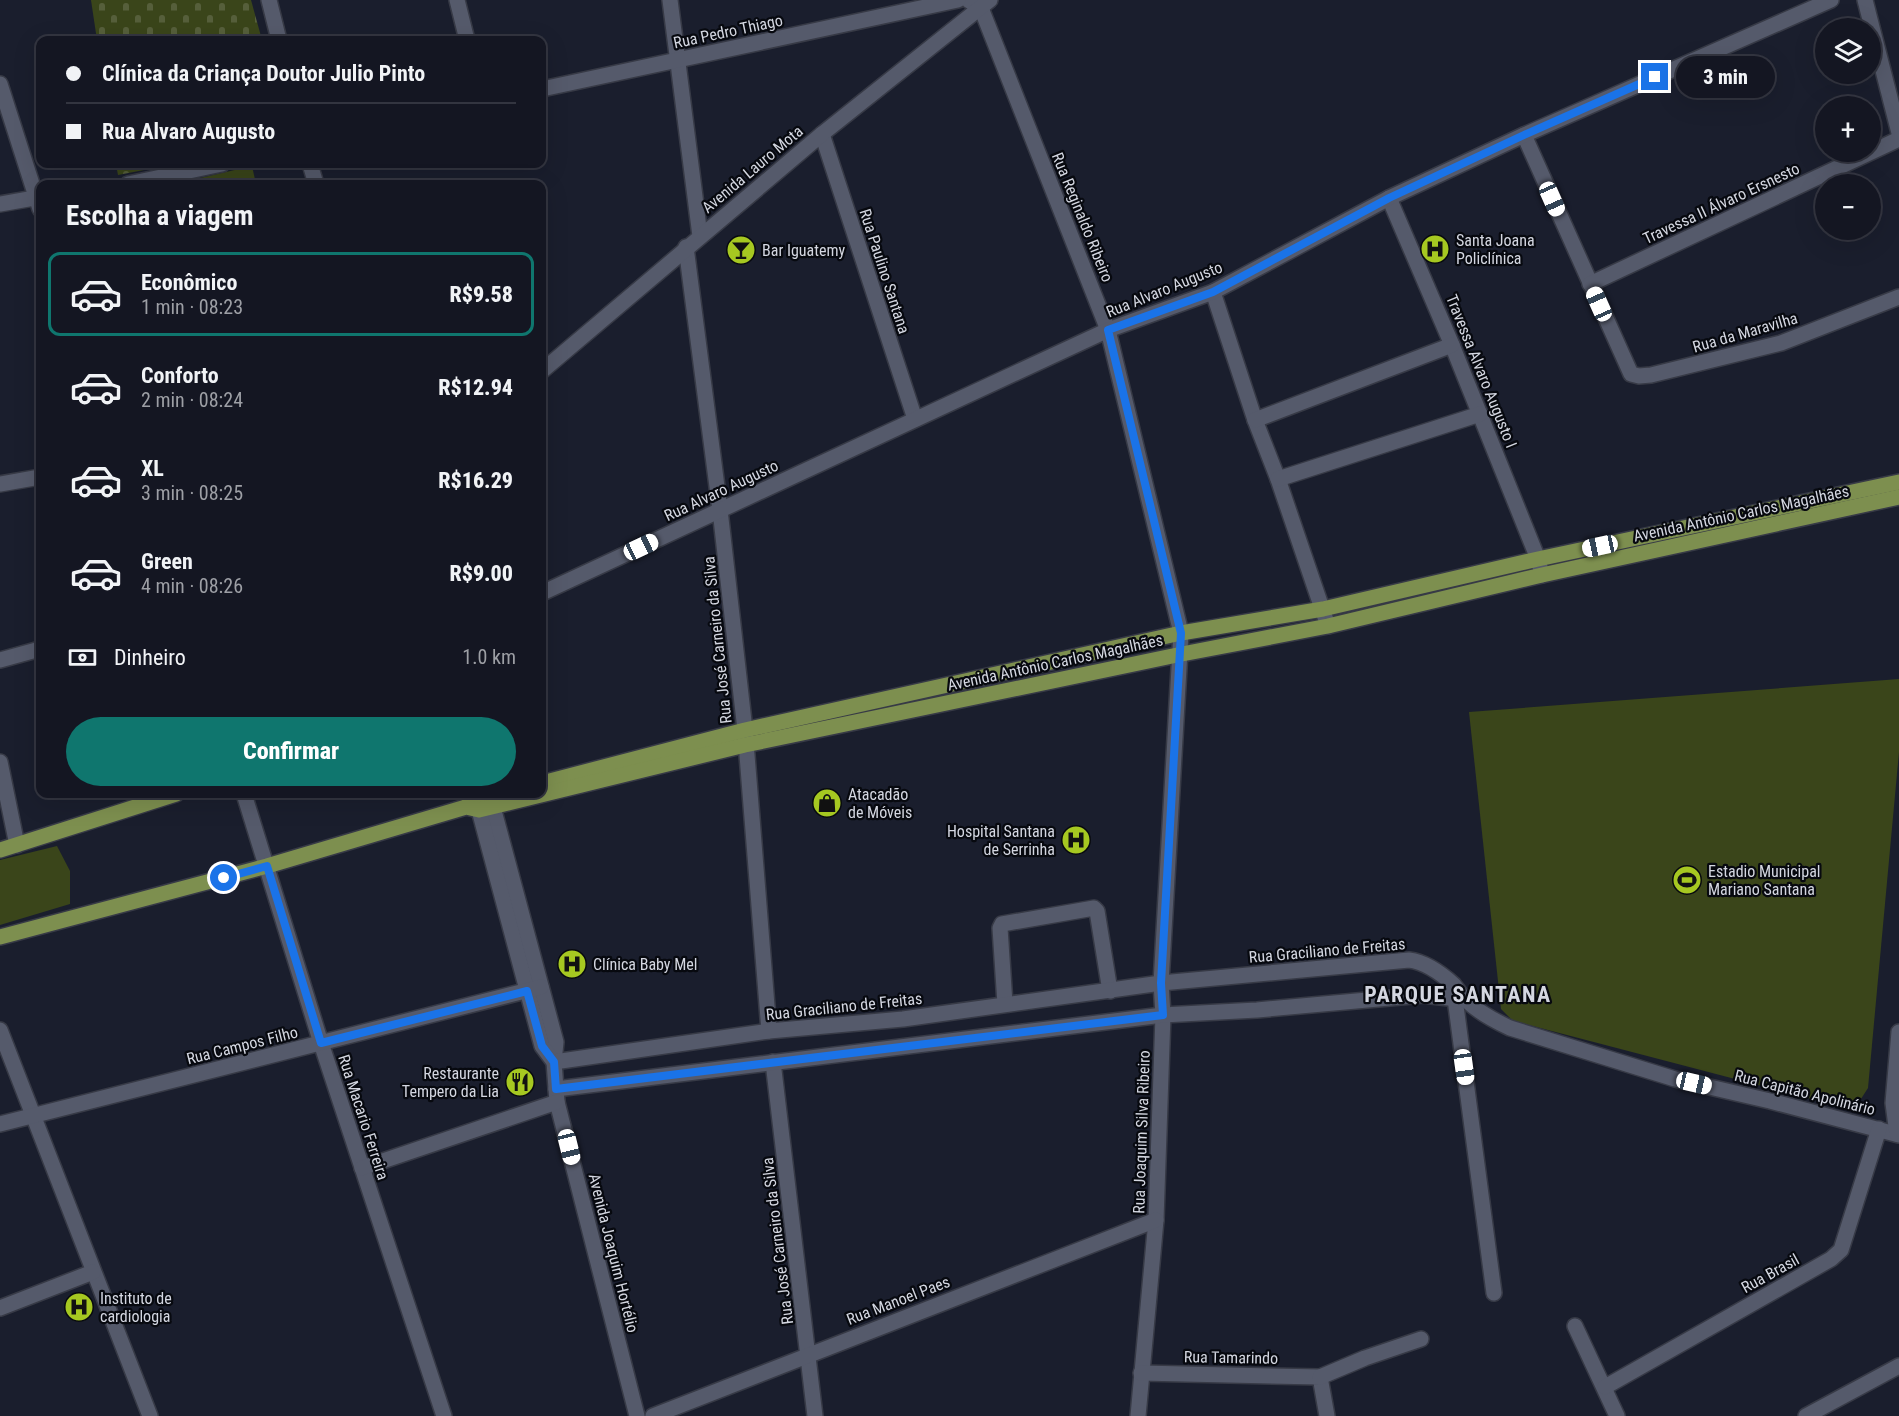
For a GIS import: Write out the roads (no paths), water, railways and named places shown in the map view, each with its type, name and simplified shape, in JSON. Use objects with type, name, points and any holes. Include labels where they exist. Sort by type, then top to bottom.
[{"type":"main road","name":"Avenida Antônio Carlos Magalhães","points":[[546,782],[745,737],[945,704],[1328,626],[1542,574],[1622,549],[1899,482]]},
{"type":"main road","name":"Avenida Antônio Carlos Magalhães","points":[[546,785],[942,687],[1181,633],[1323,609],[1538,559],[1622,549],[1899,497]]},
{"type":"main road","points":[[942,687],[945,704]]},
{"type":"main road","points":[[0,850],[163,798]]},
{"type":"main road","name":"Avenida Antônio Carlos Magalhães","points":[[0,937],[267,866],[484,800]]},
{"type":"street","points":[[269,0],[278,36]]},
{"type":"street","points":[[457,0],[466,36]]},
{"type":"street","points":[[670,0],[700,236]]},
{"type":"street","name":"Rua Pedro Thiago","points":[[546,88],[958,0]]},
{"type":"street","name":"Rua Alvaro Augusto","points":[[546,591],[1108,330],[1213,292],[1389,198],[1524,135],[1831,0]]},
{"type":"street","points":[[1865,0],[1899,133]]},
{"type":"street","name":"Avenida Lauro Mota","points":[[546,368],[686,247],[980,3]]},
{"type":"street","name":"Rua Reginaldo Ribeiro","points":[[980,3],[1108,330],[1181,633]]},
{"type":"street","points":[[0,84],[36,192]]},
{"type":"street","name":"Rua Paulino Santana","points":[[822,134],[915,420]]},
{"type":"street","points":[[1524,135],[1590,284]]},
{"type":"street","name":"Travessa II Álvaro Ersnesto","points":[[1590,284],[1899,139]]},
{"type":"street","points":[[147,180],[203,168]]},
{"type":"street","name":"Travessa Alvaro Augusto I","points":[[1389,198],[1452,345],[1542,574]]},
{"type":"street","points":[[0,204],[36,201]]},
{"type":"street","name":"Rua José Carneiro da Silva","points":[[686,247],[720,510],[745,737],[769,1031]]},
{"type":"street","name":"Rua da Maravilha","points":[[1590,284],[1631,374],[1639,376],[1782,343],[1899,297]]},
{"type":"street","points":[[1213,292],[1255,420],[1278,479],[1328,626]]},
{"type":"street","points":[[1255,420],[1452,345]]},
{"type":"street","points":[[1278,479],[1480,414]]},
{"type":"street","points":[[0,484],[36,478]]},
{"type":"street","name":"Rua Joaquim Silva Ribeiro","points":[[1138,1416],[1156,1220],[1163,1015],[1161,983],[1182,654],[1181,633]]},
{"type":"street","points":[[0,660],[36,650]]},
{"type":"street","points":[[0,762],[17,845]]},
{"type":"street","name":"Rua Macario Ferreira","points":[[245,798],[321,1043],[444,1416]]},
{"type":"street","name":"Avenida Joaquim Hortélio","points":[[484,800],[534,989],[542,1046],[554,1062],[557,1096],[637,1416]]},
{"type":"street","points":[[1005,1004],[1000,928],[1002,924],[1094,908],[1097,910],[1110,991]]},
{"type":"street","name":"Rua Graciliano de Freitas","points":[[554,1062],[769,1031],[903,1019],[1161,983],[1408,960],[1420,962],[1458,995]]},
{"type":"street","name":"Rua Campos Filho","points":[[0,1124],[534,989]]},
{"type":"street","points":[[362,1168],[557,1096],[773,1062],[1163,1015],[1257,1010],[1424,995],[1458,995],[1494,1293]]},
{"type":"street","name":"Rua Capitão Apolinário","points":[[1458,995],[1494,1021],[1510,1028],[1675,1079],[1898,1133]]},
{"type":"street","points":[[0,1030],[150,1416]]},
{"type":"street","points":[[1898,1133],[1893,1103],[1899,1032]]},
{"type":"street","name":"Rua José Carneiro da Silva","points":[[773,1062],[815,1416]]},
{"type":"street","name":"Rua Brasil","points":[[1605,1387],[1832,1259],[1841,1250],[1879,1130]]},
{"type":"street","name":"Rua Manoel Paes","points":[[654,1416],[690,1409],[809,1354],[1156,1220]]},
{"type":"street","points":[[0,1308],[93,1272]]},
{"type":"street","points":[[1575,1326],[1617,1416]]},
{"type":"street","name":"Rua Tamarindo","points":[[1141,1373],[1320,1377],[1365,1358],[1421,1339]]},
{"type":"street","points":[[1806,1416],[1899,1366]]},
{"type":"street","points":[[1320,1377],[1327,1416]]},
{"type":"place","name":"Santa Joana Policlínica","points":[[1435,249]]},
{"type":"place","name":"Bar Iguatemy","points":[[741,250]]},
{"type":"place","name":"Atacadão de Móveis","points":[[827,803]]},
{"type":"place","name":"Hospital Santana de Serrinha","points":[[1076,840]]},
{"type":"place","name":"Estadio Municipal Mariano Santana","points":[[1687,880]]},
{"type":"place","name":"Clínica Baby Mel","points":[[572,964]]},
{"type":"place","name":"Restaurante Tempero da Lia","points":[[520,1082]]},
{"type":"place","name":"Instituto de cardiologia","points":[[79,1307]]},
{"type":"district","name":"PARQUE SANTANA","points":[[1458,994]]}]
